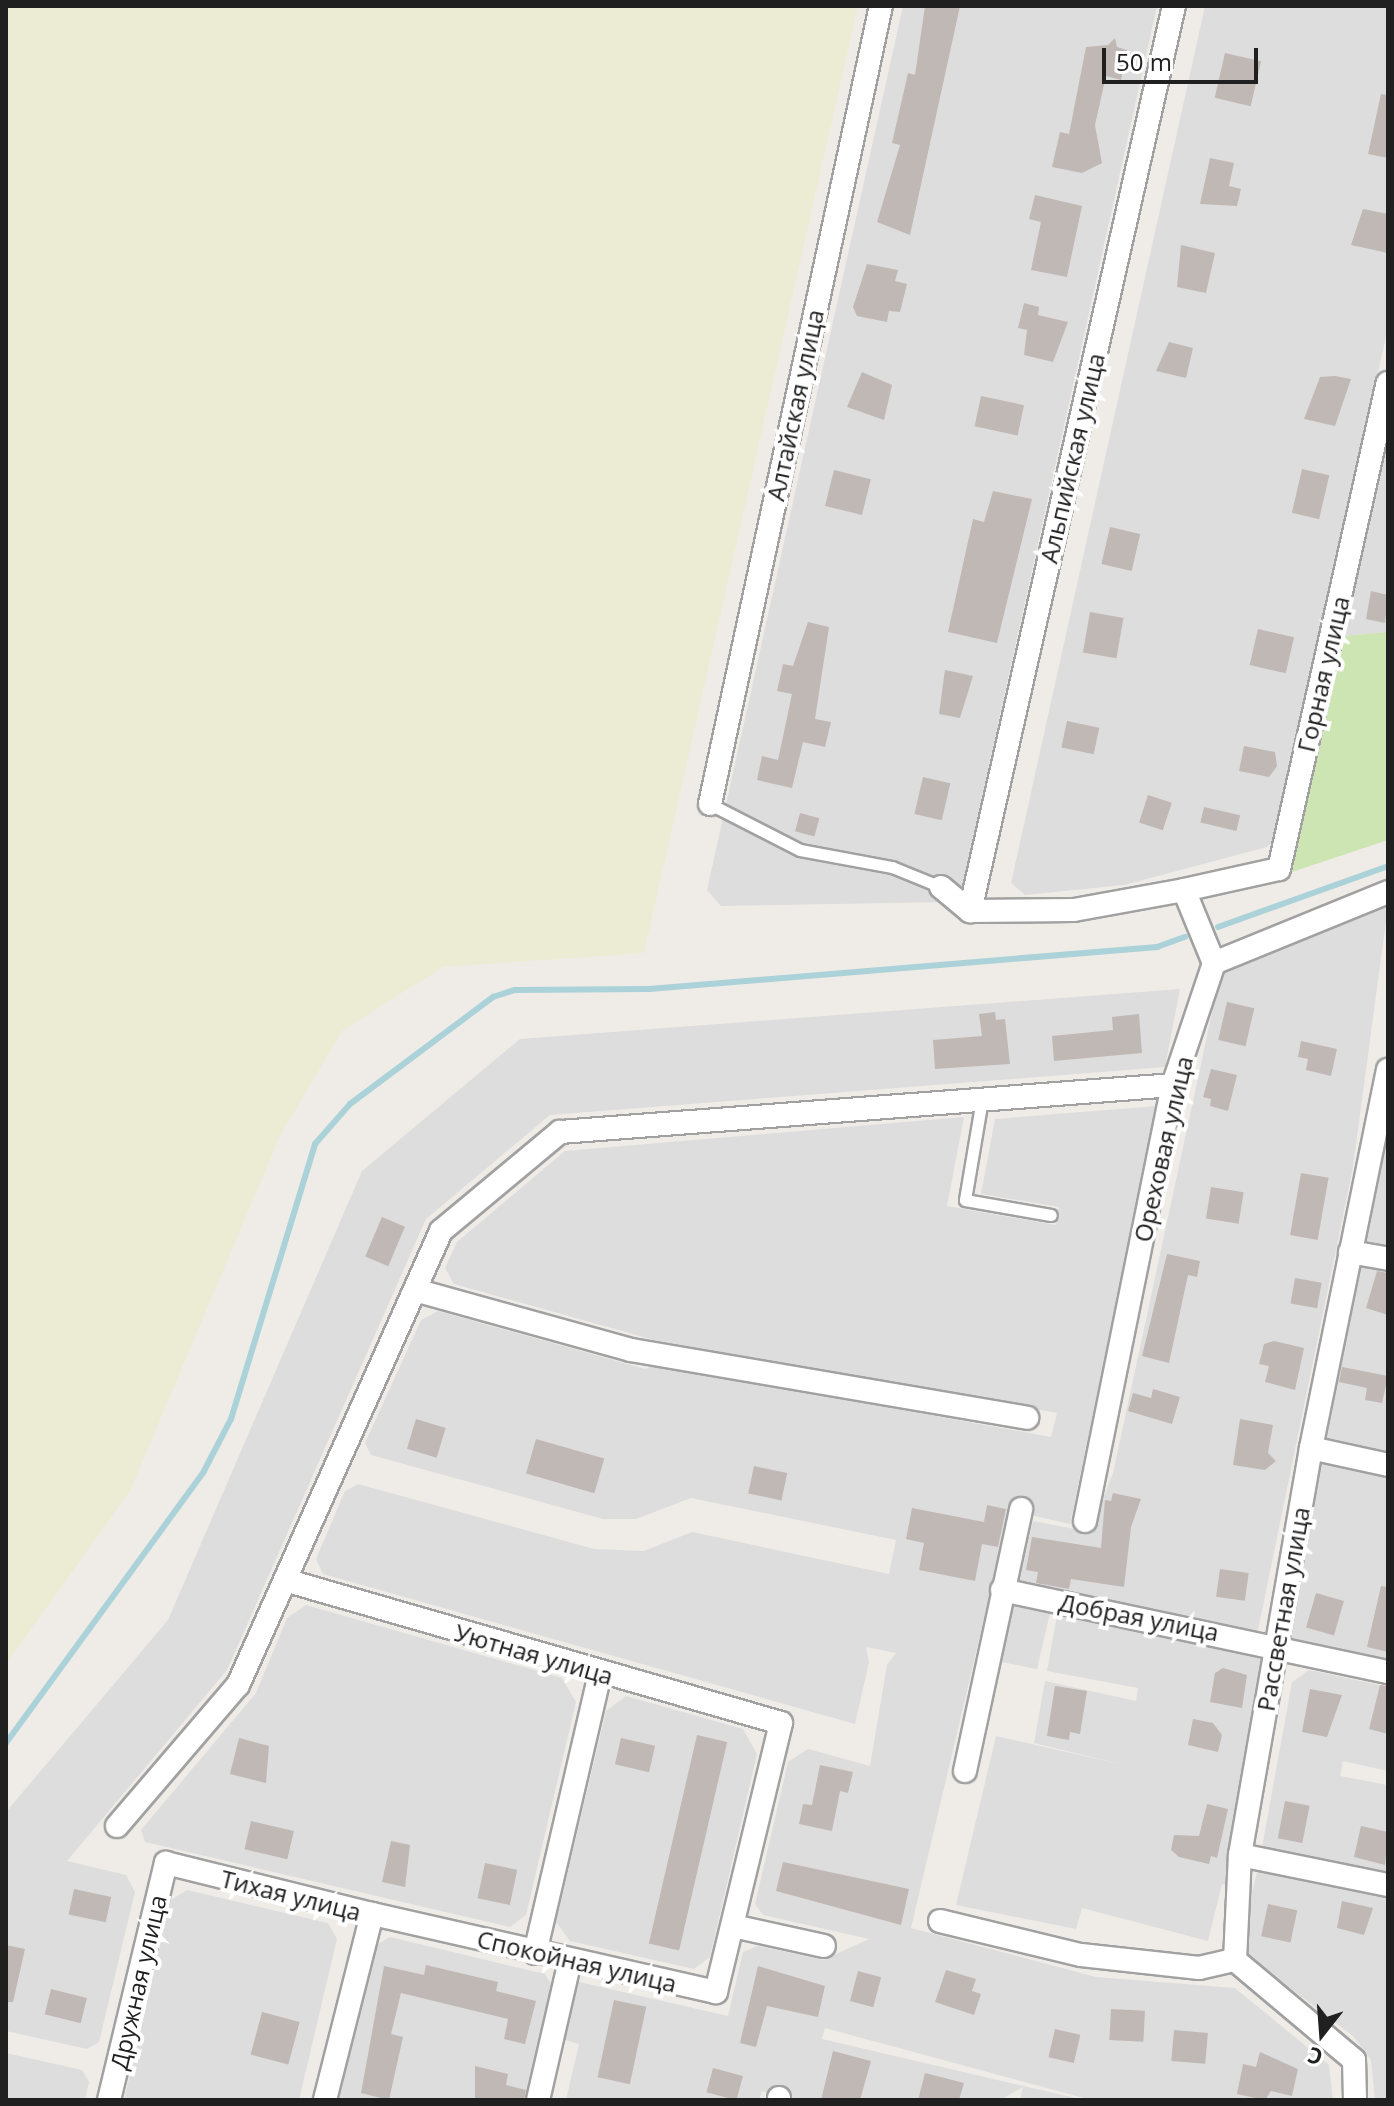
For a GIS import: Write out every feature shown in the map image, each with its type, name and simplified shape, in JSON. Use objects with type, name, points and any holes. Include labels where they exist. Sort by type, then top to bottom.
[{"type":"street","name":"Алтайская улица","points":[[710,804],[881,6]]},
{"type":"street","name":"Альпийская улица","points":[[970,911],[1174,6]]},
{"type":"street","name":"Горная улица","points":[[1184,890],[1279,869],[1385,413],[1388,383]]},
{"type":"street","points":[[941,887],[970,911],[1074,910],[1184,890],[1214,963],[1388,892]]},
{"type":"street","name":"Ореховая улица","points":[[1085,1521],[1173,1085],[1214,963]]},
{"type":"street","name":"Рассветная улица","points":[[1235,1960],[1240,1855],[1311,1448],[1388,1070]]},
{"type":"street","points":[[117,1826],[238,1685],[288,1581],[441,1231],[560,1132],[1173,1085]]},
{"type":"street","points":[[1350,1252],[1388,1259]]},
{"type":"street","points":[[415,1290],[631,1350],[1027,1418]]},
{"type":"street","points":[[1311,1448],[1388,1465]]},
{"type":"street","points":[[965,1771],[1021,1509]]},
{"type":"street","name":"Уютная улица","points":[[288,1581],[781,1723],[733,1926]]},
{"type":"street","name":"Добрая улица","points":[[1002,1590],[1277,1644],[1388,1672]]},
{"type":"street","points":[[535,1953],[600,1673]]},
{"type":"street","points":[[1240,1855],[1388,1885]]},
{"type":"street","name":"Тихая улица","points":[[166,1863],[372,1914],[325,2100]]},
{"type":"street","name":"Дружная улица","points":[[109,2100],[166,1863]]},
{"type":"street","name":"Спокойная улица","points":[[372,1914],[716,1992],[733,1926]]},
{"type":"street","points":[[940,1921],[1081,1955],[1199,1968],[1235,1960],[1354,2060],[1355,2100]]},
{"type":"street","points":[[733,1926],[824,1946]]},
{"type":"street","points":[[538,2100],[570,1960]]},
{"type":"lane","points":[[710,804],[800,850],[892,867],[941,887]]},
{"type":"lane","points":[[982,1099],[965,1200],[1051,1215]]},
{"type":"shaded area","points":[[903,6],[1157,6],[961,891],[949,902],[721,906],[707,890]]},
{"type":"shaded area","points":[[1205,6],[1388,6],[1388,327],[1275,839],[1267,847],[1124,885],[1025,895],[1011,883]]},
{"type":"shaded area","points":[[1388,434],[1388,632],[1344,636],[1357,573]]},
{"type":"shaded area","points":[[1388,906],[1353,1167],[1257,1635],[1062,1591],[1054,1596],[1037,1669],[1001,1662],[1033,1521],[1090,1532],[1113,1473],[1221,971],[1365,910]]},
{"type":"shaded area","points":[[1180,989],[1165,1067],[550,1115],[426,1219],[227,1670],[67,1861],[126,1875],[135,1892],[99,2042],[87,2049],[6,2031],[6,1812],[168,1620],[362,1171],[520,1039]]},
{"type":"shaded area","points":[[1388,1097],[1388,1250],[1361,1245]]},
{"type":"shaded area","points":[[1157,1106],[1070,1524],[1030,1515],[1033,1504],[1012,1500],[911,1928],[1096,1977],[1235,1988],[1329,2065],[1333,2100],[1091,2100],[825,2028],[822,2039],[1084,2100],[1020,2100],[1023,2087],[1000,2100],[796,2100],[762,2091],[759,2100],[566,2100],[579,2044],[562,2039],[575,1981],[728,2016],[743,1952],[758,1946],[823,1960],[869,1939],[763,1915],[755,1904],[788,1762],[808,1749],[870,1766],[887,1665],[896,1653],[866,1647],[869,1662],[855,1724],[323,1574],[316,1559],[345,1491],[358,1484],[594,1549],[644,1551],[692,1532],[889,1574],[896,1540],[691,1498],[636,1519],[603,1519],[371,1455],[365,1443],[421,1320],[438,1311],[645,1369],[656,1365],[1051,1437],[1057,1413],[654,1340],[454,1284],[445,1268],[457,1242],[565,1151],[964,1117],[947,1206],[1056,1225],[1059,1207],[981,1194],[995,1119]]},
{"type":"shaded area","points":[[1359,1262],[1388,1268],[1388,1459],[1325,1447]]},
{"type":"shaded area","points":[[1318,1461],[1388,1476],[1388,1669],[1284,1645]]},
{"type":"shaded area","points":[[306,1605],[562,1678],[576,1702],[526,1915],[510,1927],[145,1842],[141,1830],[256,1693],[287,1618]]},
{"type":"shaded area","points":[[1058,1610],[1150,1627],[1149,1634],[1263,1648],[1268,1665],[1228,1885],[1222,1884],[1208,1941],[1082,1908],[1076,1929],[956,1905],[996,1736],[1124,1765],[1034,1743],[1045,1681],[1136,1701],[1138,1688],[1047,1671]]},
{"type":"shaded area","points":[[1309,1670],[1388,1687],[1388,1771],[1343,1761],[1340,1776],[1388,1785],[1388,1881],[1261,1853],[1292,1682]]},
{"type":"shaded area","points":[[626,1696],[743,1729],[757,1754],[710,1957],[694,1969],[570,1941],[556,1922],[606,1711]]},
{"type":"shaded area","points":[[1258,1869],[1388,1897],[1388,2100],[1375,2100],[1371,2060],[1353,2036],[1247,1955],[1242,1930]]},
{"type":"shaded area","points":[[187,1890],[328,1923],[337,1939],[299,2100],[124,2100],[171,1900]]},
{"type":"shaded area","points":[[390,1937],[545,1974],[554,1989],[528,2100],[337,2100],[373,1947]]},
{"type":"shaded area","points":[[6,2053],[82,2070],[89,2082],[85,2100],[6,2100]]},
{"type":"green space","points":[[6,6],[858,6],[644,953],[443,967],[342,1031],[280,1136],[130,1491],[6,1664]]},
{"type":"green space","points":[[1388,632],[1388,840],[1292,872],[1344,636]]},
{"type":"building","points":[[925,6],[960,6],[910,235],[877,222],[900,145],[892,143],[908,73],[915,75]]},
{"type":"building","points":[[1115,38],[1117,47],[1127,50],[1121,80],[1106,76],[1095,125],[1102,163],[1082,173],[1052,167],[1060,132],[1069,134],[1086,47],[1108,45]]},
{"type":"building","points":[[1225,53],[1261,61],[1251,106],[1215,98]]},
{"type":"building","points":[[1381,94],[1388,95],[1388,158],[1368,154]]},
{"type":"building","points":[[1210,158],[1234,163],[1229,186],[1241,189],[1237,206],[1200,204]]},
{"type":"building","points":[[1035,195],[1082,206],[1067,277],[1031,270],[1041,222],[1029,219]]},
{"type":"building","points":[[1363,209],[1388,214],[1388,253],[1351,245]]},
{"type":"building","points":[[1181,245],[1215,253],[1206,293],[1177,287]]},
{"type":"building","points":[[867,264],[898,270],[895,281],[907,284],[900,312],[889,311],[887,322],[857,316],[853,307]]},
{"type":"building","points":[[1024,303],[1039,307],[1038,315],[1068,322],[1053,362],[1024,355],[1027,330],[1018,328]]},
{"type":"building","points":[[1169,342],[1193,348],[1186,378],[1156,371]]},
{"type":"building","points":[[862,372],[892,385],[884,420],[847,407]]},
{"type":"building","points":[[1320,377],[1351,379],[1335,426],[1304,419]]},
{"type":"building","points":[[981,396],[1024,405],[1018,435],[975,426]]},
{"type":"building","points":[[1302,469],[1329,475],[1319,519],[1292,513]]},
{"type":"building","points":[[834,470],[871,479],[862,515],[825,506]]},
{"type":"building","points":[[993,491],[1032,499],[997,643],[948,632],[973,519],[984,522]]},
{"type":"building","points":[[1110,527],[1140,534],[1132,571],[1101,564]]},
{"type":"building","points":[[1371,591],[1388,595],[1385,623],[1366,619]]},
{"type":"building","points":[[1090,612],[1123,618],[1116,658],[1083,652]]},
{"type":"building","points":[[808,622],[829,627],[815,719],[831,722],[825,747],[803,742],[792,788],[757,780],[762,756],[778,760],[792,694],[777,691],[783,664],[793,666]]},
{"type":"building","points":[[1258,629],[1294,637],[1286,673],[1250,665]]},
{"type":"building","points":[[945,670],[973,676],[960,718],[939,714]]},
{"type":"building","points":[[1067,721],[1099,728],[1094,754],[1061,747]]},
{"type":"building","points":[[1244,746],[1275,752],[1277,766],[1269,777],[1239,771]]},
{"type":"building","points":[[923,777],[950,783],[942,820],[914,814]]},
{"type":"building","points":[[1148,795],[1172,803],[1163,830],[1139,823]]},
{"type":"building","points":[[1204,807],[1240,815],[1236,831],[1200,823]]},
{"type":"building","points":[[800,813],[819,818],[814,837],[795,831]]},
{"type":"building","points":[[1227,1002],[1254,1008],[1246,1046],[1218,1040]]},
{"type":"building","points":[[995,1012],[996,1020],[1005,1019],[1010,1064],[935,1069],[933,1040],[982,1036],[979,1014]]},
{"type":"building","points":[[1139,1014],[1142,1053],[1054,1061],[1052,1036],[1113,1030],[1112,1017]]},
{"type":"building","points":[[1301,1041],[1337,1049],[1331,1076],[1306,1070],[1308,1059],[1298,1057]]},
{"type":"building","points":[[1211,1069],[1237,1075],[1228,1111],[1210,1106],[1211,1099],[1203,1097]]},
{"type":"building","points":[[1301,1173],[1329,1178],[1318,1240],[1290,1235]]},
{"type":"building","points":[[1211,1187],[1244,1192],[1239,1224],[1206,1219]]},
{"type":"building","points":[[382,1217],[405,1227],[388,1266],[365,1257]]},
{"type":"building","points":[[1167,1254],[1200,1261],[1197,1277],[1188,1275],[1169,1363],[1142,1356]]},
{"type":"building","points":[[1377,1271],[1388,1273],[1388,1315],[1366,1308]]},
{"type":"building","points":[[1295,1278],[1322,1283],[1317,1308],[1290,1304]]},
{"type":"building","points":[[1274,1341],[1304,1348],[1295,1390],[1265,1382],[1269,1366],[1259,1364],[1264,1344]]},
{"type":"building","points":[[1342,1367],[1388,1376],[1382,1403],[1365,1400],[1367,1388],[1339,1382]]},
{"type":"building","points":[[1153,1389],[1180,1397],[1172,1424],[1128,1411],[1133,1393],[1151,1398]]},
{"type":"building","points":[[416,1419],[446,1428],[437,1458],[407,1449]]},
{"type":"building","points":[[1240,1419],[1273,1425],[1268,1453],[1276,1461],[1265,1470],[1233,1465]]},
{"type":"building","points":[[536,1439],[604,1459],[594,1493],[526,1474]]},
{"type":"building","points":[[754,1466],[787,1473],[781,1500],[748,1493]]},
{"type":"building","points":[[1113,1493],[1141,1499],[1131,1527],[1124,1587],[1071,1579],[1069,1589],[1036,1583],[1038,1572],[1026,1570],[1032,1537],[1101,1548],[1105,1500],[1111,1501]]},
{"type":"building","points":[[987,1505],[1006,1509],[998,1547],[982,1544],[975,1581],[919,1570],[924,1543],[906,1539],[912,1508],[984,1522]]},
{"type":"building","points":[[1220,1569],[1249,1573],[1245,1601],[1216,1597]]},
{"type":"building","points":[[1381,1586],[1388,1587],[1388,1652],[1367,1647]]},
{"type":"building","points":[[1316,1593],[1344,1601],[1334,1636],[1306,1628]]},
{"type":"building","points":[[1223,1668],[1247,1675],[1242,1708],[1210,1702],[1215,1673]]},
{"type":"building","points":[[1380,1685],[1388,1686],[1388,1734],[1369,1729]]},
{"type":"building","points":[[1055,1686],[1087,1691],[1080,1734],[1070,1732],[1069,1740],[1047,1736]]},
{"type":"building","points":[[1310,1689],[1342,1695],[1327,1737],[1302,1732]]},
{"type":"building","points":[[1193,1719],[1213,1723],[1222,1735],[1218,1752],[1188,1745]]},
{"type":"building","points":[[697,1735],[727,1742],[679,1950],[649,1944]]},
{"type":"building","points":[[239,1738],[269,1746],[266,1783],[230,1774]]},
{"type":"building","points":[[621,1738],[655,1746],[649,1772],[615,1764]]},
{"type":"building","points":[[820,1765],[853,1772],[848,1793],[840,1791],[832,1831],[799,1824],[803,1804],[812,1805]]},
{"type":"building","points":[[1285,1801],[1310,1806],[1302,1843],[1278,1838]]},
{"type":"building","points":[[1207,1804],[1228,1809],[1217,1858],[1211,1856],[1209,1864],[1179,1857],[1171,1850],[1174,1835],[1199,1836]]},
{"type":"building","points":[[251,1821],[294,1831],[287,1859],[244,1849]]},
{"type":"building","points":[[1361,1826],[1388,1832],[1385,1865],[1354,1857]]},
{"type":"building","points":[[391,1841],[410,1845],[405,1887],[382,1882]]},
{"type":"building","points":[[783,1862],[909,1889],[901,1925],[776,1891]]},
{"type":"building","points":[[485,1863],[517,1870],[510,1905],[478,1898]]},
{"type":"building","points":[[74,1889],[111,1897],[106,1922],[69,1914]]},
{"type":"building","points":[[1342,1901],[1373,1908],[1364,1935],[1337,1928]]},
{"type":"building","points":[[1268,1904],[1297,1910],[1290,1943],[1261,1936]]},
{"type":"building","points":[[6,1945],[25,1949],[13,2002],[6,2002]]},
{"type":"building","points":[[426,1965],[498,1982],[496,1991],[536,2001],[525,2044],[504,2039],[508,2019],[401,1993],[391,2034],[403,2037],[389,2100],[361,2093],[384,1966],[424,1975]]},
{"type":"building","points":[[758,1966],[825,1986],[818,2017],[767,2006],[756,2047],[740,2043]]},
{"type":"building","points":[[946,1970],[976,1979],[972,1991],[981,1994],[974,2015],[935,2002]]},
{"type":"building","points":[[858,1971],[881,1977],[873,2007],[850,2001]]},
{"type":"building","points":[[51,1989],[87,1998],[81,2023],[45,2014]]},
{"type":"building","points":[[614,2000],[646,2007],[630,2084],[598,2077]]},
{"type":"building","points":[[1111,2009],[1145,2011],[1143,2042],[1109,2040]]},
{"type":"building","points":[[262,2012],[300,2022],[288,2065],[251,2055]]},
{"type":"building","points":[[1055,2029],[1080,2035],[1074,2063],[1048,2057]]},
{"type":"building","points":[[1174,2030],[1208,2033],[1205,2064],[1171,2061]]},
{"type":"building","points":[[833,2051],[871,2061],[860,2100],[821,2100]]},
{"type":"building","points":[[1260,2052],[1298,2069],[1292,2096],[1271,2091],[1265,2100],[1237,2094],[1243,2064],[1256,2067]]},
{"type":"building","points":[[475,2066],[508,2074],[506,2085],[526,2090],[524,2100],[475,2100]]},
{"type":"building","points":[[713,2068],[743,2076],[737,2100],[707,2092]]},
{"type":"building","points":[[925,2073],[964,2083],[959,2100],[918,2100]]},
{"type":"waterway","points":[[1218,927],[1388,866]]},
{"type":"waterway","points":[[6,1743],[204,1471],[231,1419],[315,1144],[350,1104],[493,997],[515,990],[649,989],[1157,947],[1185,937]]}]
